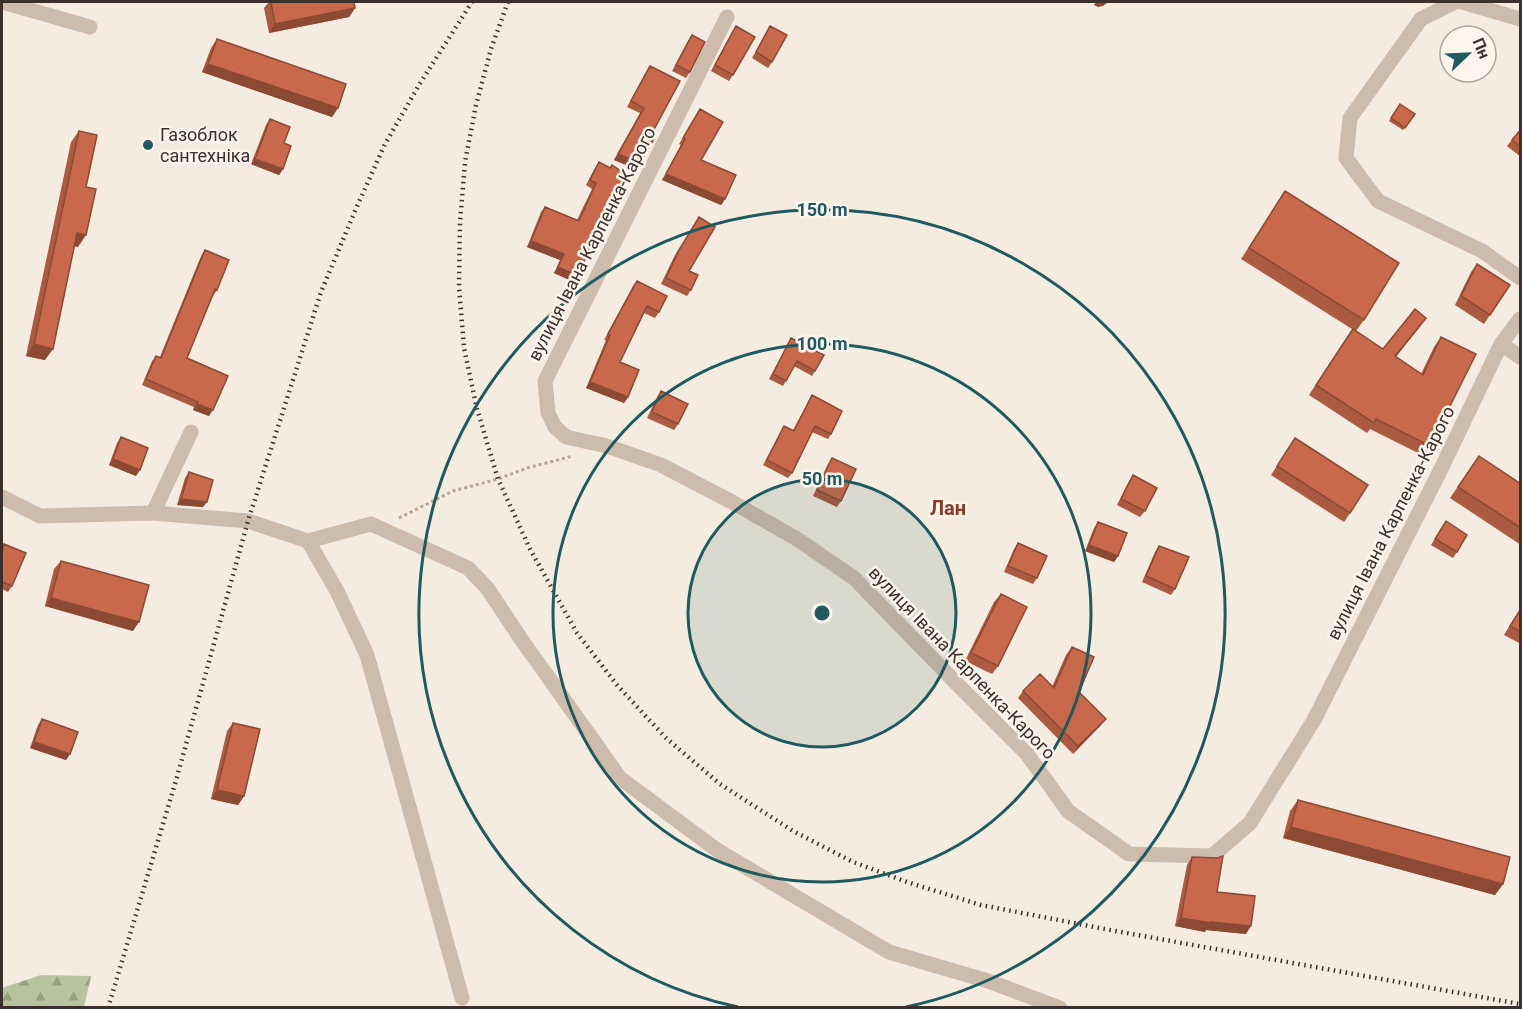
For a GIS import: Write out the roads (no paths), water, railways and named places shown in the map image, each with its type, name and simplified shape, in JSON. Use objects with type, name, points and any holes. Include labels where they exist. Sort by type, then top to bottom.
[{"type":"street","points":[[2,2],[90,27]]},
{"type":"street","points":[[1455,2],[1421,19],[1350,118],[1346,158],[1378,201],[1482,251],[1521,278]]},
{"type":"street","points":[[1462,2],[1521,19]]},
{"type":"street","name":"вулиця Івана Карпенка-Карого","points":[[727,17],[545,381],[548,413],[555,427],[566,437],[607,446],[661,465],[797,539],[854,578],[1027,754],[1068,811],[1130,854],[1212,856],[1250,823],[1314,720],[1441,469],[1501,344],[1521,319]]},
{"type":"street","points":[[1501,344],[1521,357]]},
{"type":"street","points":[[153,513],[191,432]]},
{"type":"street","points":[[2,497],[40,516],[153,513],[248,521],[308,541],[371,524],[468,568],[489,589],[521,639],[620,778],[717,850],[889,952],[988,981],[1060,1008]]},
{"type":"street","points":[[308,541],[337,591],[367,655],[462,998]]},
{"type":"railway","points":[[108,1008],[177,777],[248,521],[321,292],[384,146],[419,85],[472,2]]},
{"type":"railway","points":[[508,2],[491,49],[476,105],[465,162],[460,222],[459,287],[464,348],[477,409],[498,479],[530,549],[577,633],[617,685],[666,738],[720,784],[793,831],[853,862],[907,882],[981,905],[1520,1004]]},
{"type":"place","name":"Газоблок сантехніка","points":[[148,145]]},
{"type":"district","name":"Лан","points":[[948,508]]}]
